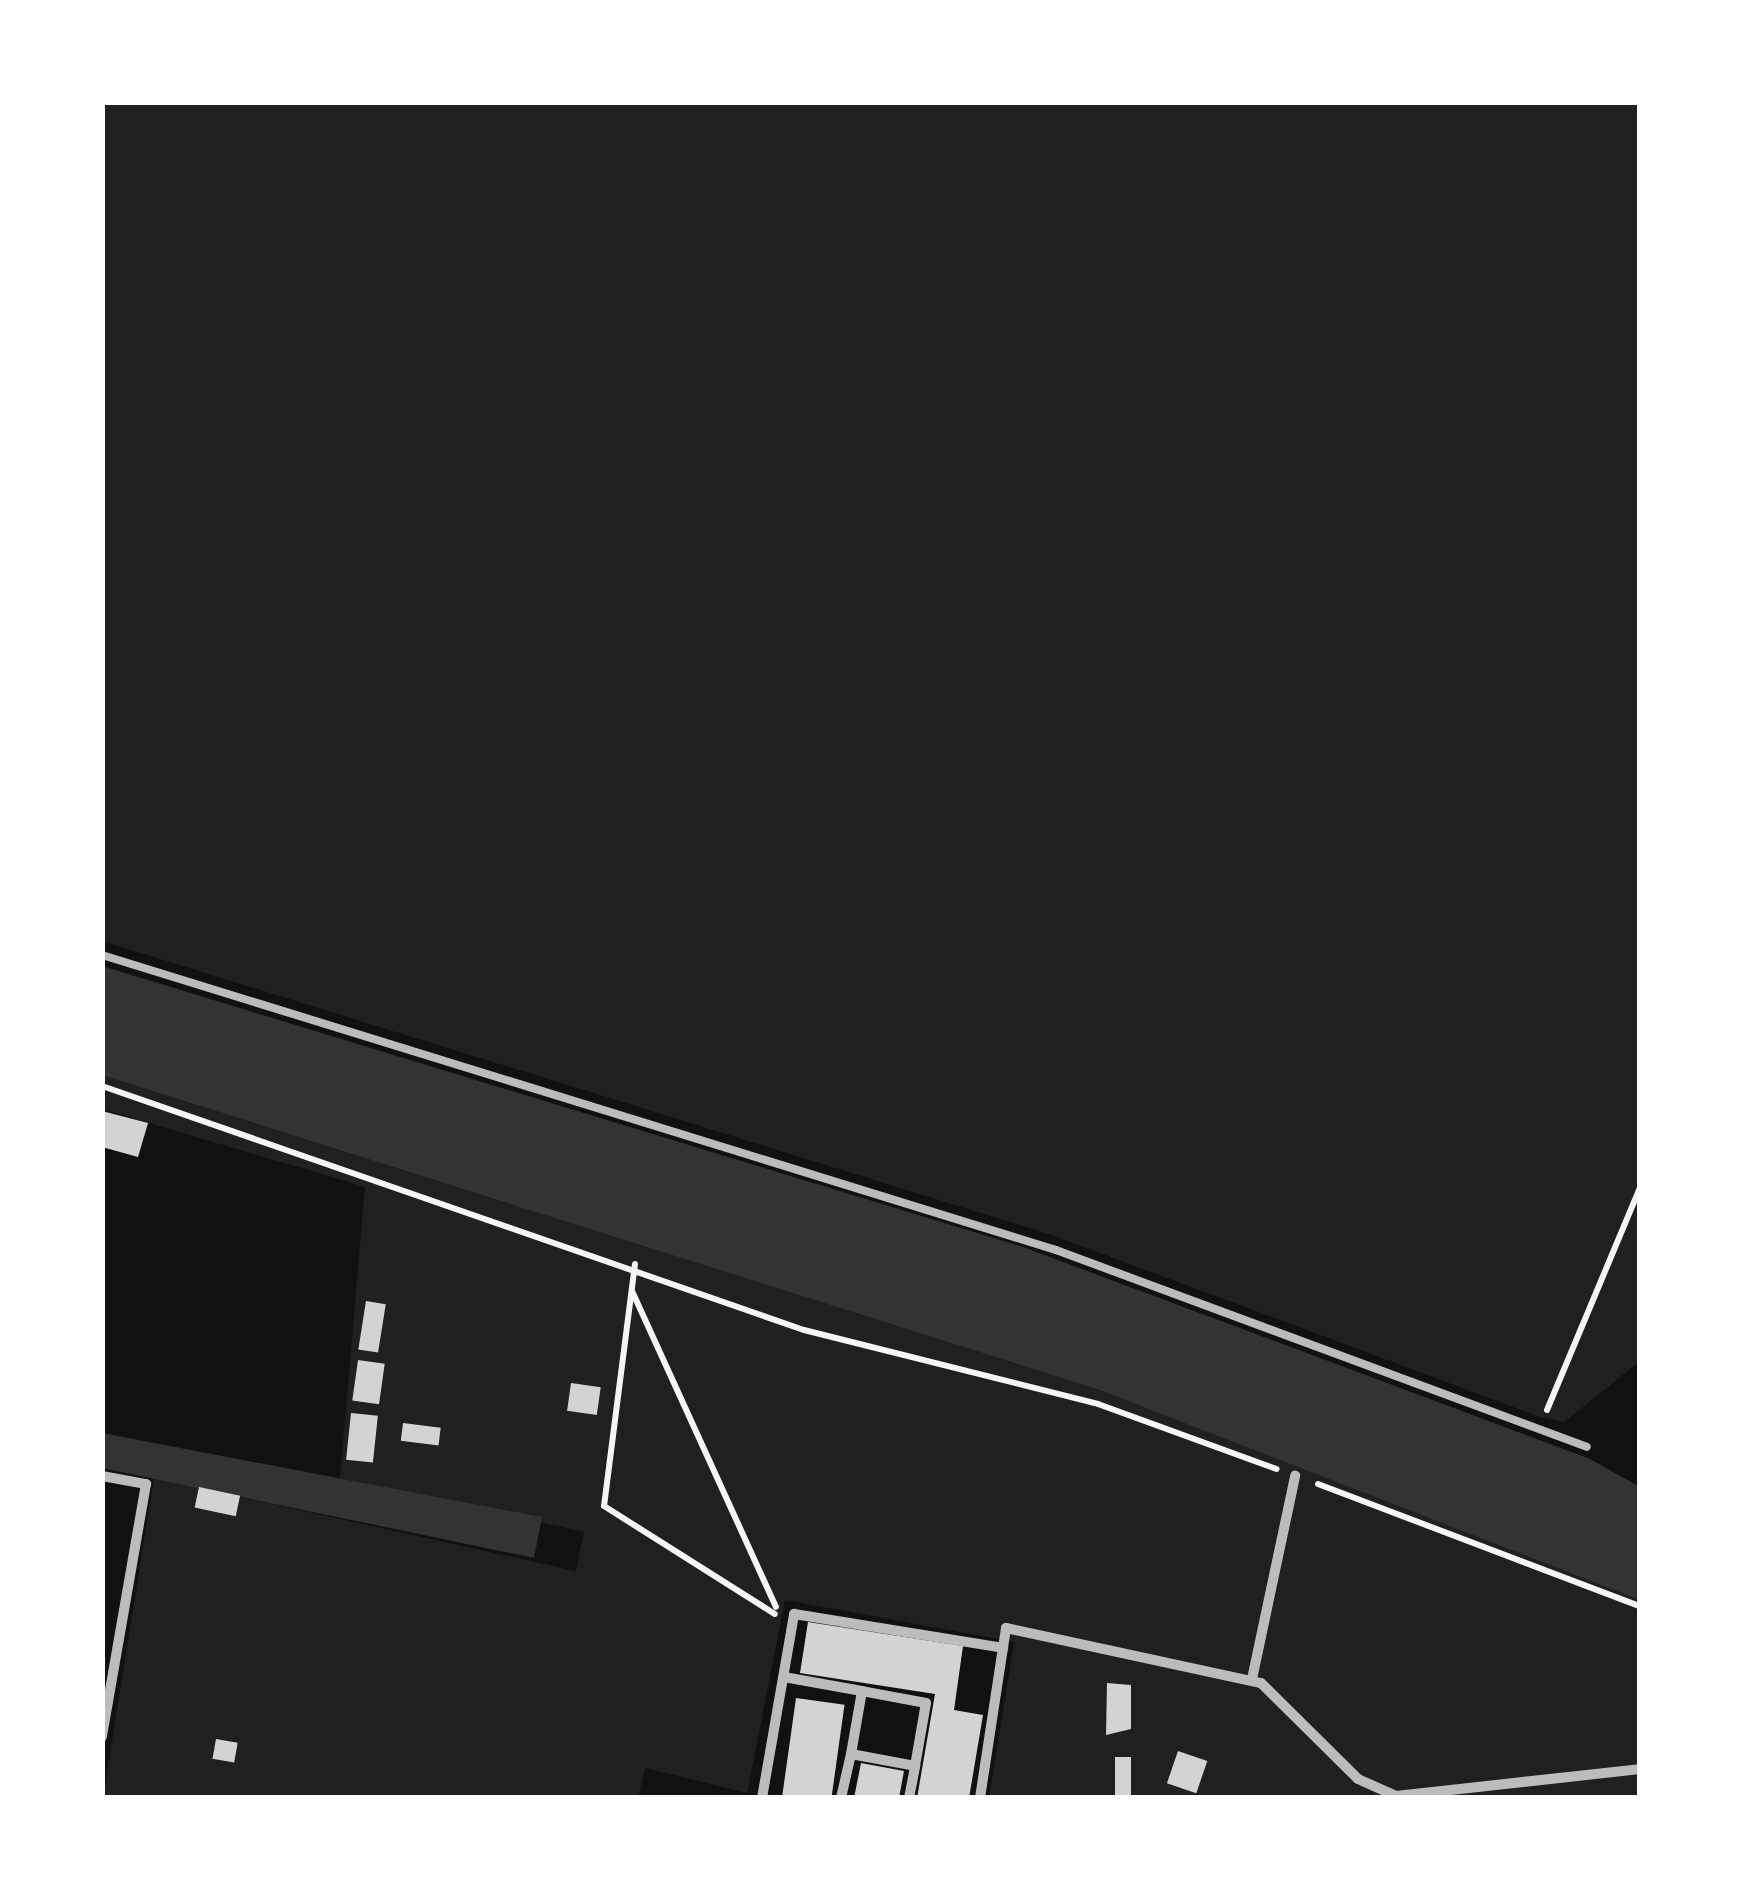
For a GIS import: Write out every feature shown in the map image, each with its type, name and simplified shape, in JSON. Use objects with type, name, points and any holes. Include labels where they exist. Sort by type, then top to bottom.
[{"type":"street","points":[[102,1476],[146,1484],[102,1737]]},
{"type":"street","points":[[1252,1679],[1295,1476]]},
{"type":"street","points":[[762,1798],[794,1614],[1004,1648]]},
{"type":"street","points":[[980,1798],[1006,1628],[1252,1679],[1358,1779],[1396,1796],[1640,1769]]},
{"type":"street","points":[[784,1677],[926,1703],[909,1798]]},
{"type":"street","points":[[842,1798],[862,1691]]},
{"type":"street","points":[[850,1754],[915,1766]]},
{"type":"lane","points":[[102,955],[1056,1250],[1587,1447]]},
{"type":"path","points":[[102,1086],[635,1264],[804,1330],[1098,1403],[1640,1606]]},
{"type":"path","points":[[1539,1430],[1640,1188]]},
{"type":"path","points":[[632,1291],[781,1618],[604,1506],[635,1264]]},
{"type":"shaded area","points":[[102,102],[1640,102],[1640,1361],[1564,1422],[1540,1417],[1049,1234],[102,941]]},
{"type":"shaded area","points":[[102,966],[1023,1247],[1590,1459],[1640,1487],[1640,1600],[1100,1390],[102,1075]]},
{"type":"shaded area","points":[[102,1075],[1101,1390],[1640,1600],[1640,1798],[989,1798],[1014,1642],[785,1600],[747,1793],[645,1768],[638,1798],[103,1798],[154,1478],[576,1571],[584,1532],[340,1478],[365,1187],[102,1109]]},
{"type":"shaded area","points":[[102,1433],[542,1517],[534,1558],[102,1468]]},
{"type":"building","points":[[102,1111],[148,1123],[138,1157],[102,1147]]},
{"type":"building","points":[[366,1301],[386,1304],[378,1353],[358,1349]]},
{"type":"building","points":[[358,1360],[385,1364],[379,1404],[352,1401]]},
{"type":"building","points":[[571,1383],[601,1387],[597,1415],[567,1411]]},
{"type":"building","points":[[351,1413],[378,1416],[373,1463],[346,1460]]},
{"type":"building","points":[[403,1423],[441,1428],[439,1445],[401,1441]]},
{"type":"building","points":[[199,1487],[240,1496],[236,1516],[195,1508]]},
{"type":"building","points":[[808,1622],[963,1646],[954,1710],[983,1715],[969,1798],[917,1798],[935,1694],[800,1673]]},
{"type":"building","points":[[1107,1683],[1131,1685],[1131,1729],[1106,1735]]},
{"type":"building","points":[[796,1698],[845,1705],[831,1798],[782,1798]]},
{"type":"building","points":[[216,1739],[238,1743],[234,1763],[213,1759]]},
{"type":"building","points":[[1178,1751],[1207,1761],[1196,1793],[1167,1783]]},
{"type":"building","points":[[1115,1757],[1131,1757],[1131,1798],[1115,1798]]},
{"type":"building","points":[[861,1763],[904,1771],[899,1798],[854,1798]]}]
